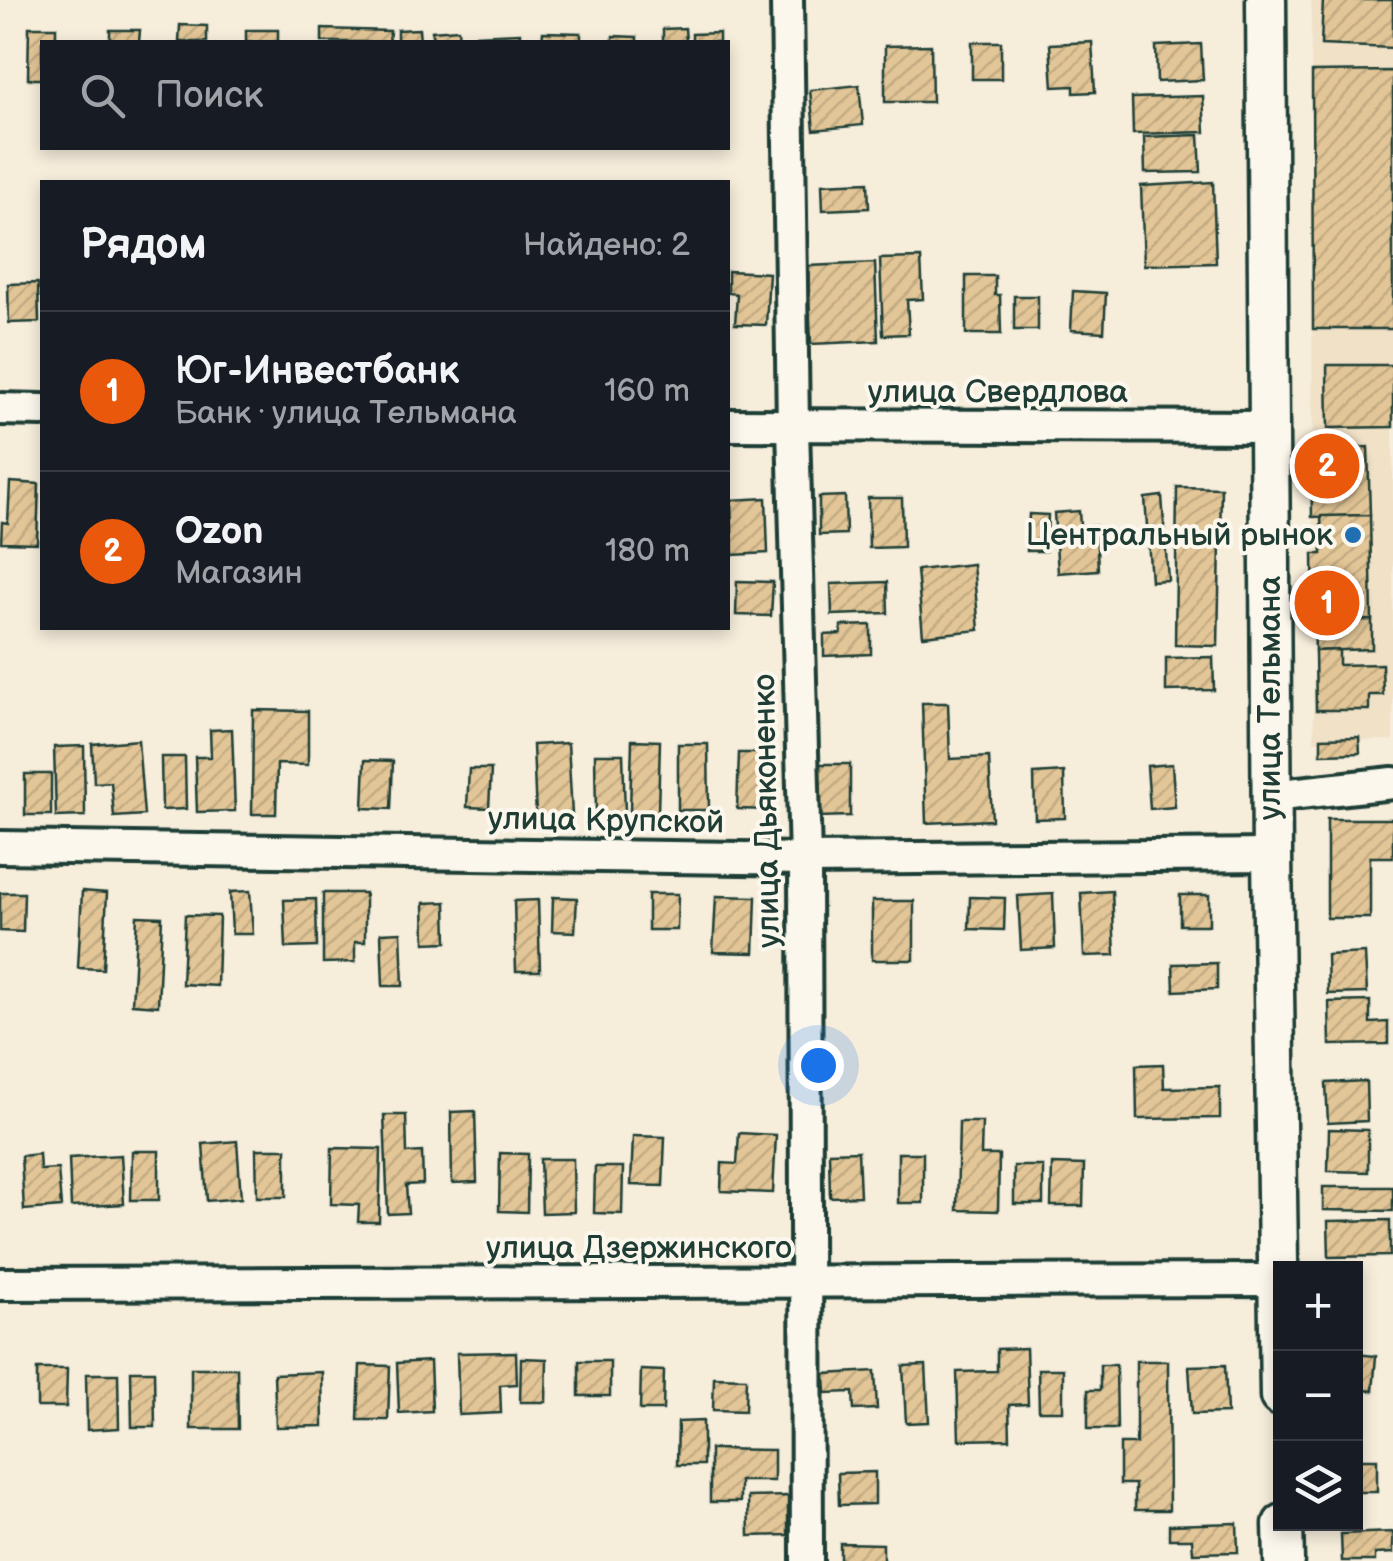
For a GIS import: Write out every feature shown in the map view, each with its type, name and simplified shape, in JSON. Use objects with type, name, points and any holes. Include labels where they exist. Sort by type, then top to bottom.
[{"type":"street","name":"улица Дьяконенко","points":[[787,0],[805,859],[807,1561]]},
{"type":"street","name":"улица Тельмана","points":[[1266,0],[1278,1261]]},
{"type":"street","points":[[0,409],[40,410]]},
{"type":"street","name":"улица Свердлова","points":[[730,425],[1268,427]]},
{"type":"street","points":[[1271,796],[1393,783]]},
{"type":"street","name":"улица Крупской","points":[[0,848],[805,859],[1272,855]]},
{"type":"street","name":"улица Дзержинского","points":[[0,1284],[1273,1280]]},
{"type":"street","points":[[1283,1531],[1284,1561]]},
{"type":"shaded area","name":"Центральный рынок","points":[[1311,0],[1393,0],[1393,740],[1314,741]]},
{"type":"building","points":[[1323,0],[1393,0],[1393,48],[1321,45]]},
{"type":"building","points":[[180,25],[207,26],[207,40],[179,40]]},
{"type":"building","points":[[29,27],[56,27],[56,40],[40,40],[40,79],[28,79]]},
{"type":"building","points":[[685,28],[686,40],[663,40],[663,29]]},
{"type":"building","points":[[322,29],[390,31],[389,40],[322,40]]},
{"type":"building","points":[[419,29],[420,40],[397,40],[397,30]]},
{"type":"building","points":[[458,29],[459,40],[433,40],[432,31]]},
{"type":"building","points":[[110,30],[140,30],[139,40],[110,40]]},
{"type":"building","points":[[246,30],[278,30],[278,40],[246,40]]},
{"type":"building","points":[[543,32],[581,33],[581,40],[542,40]]},
{"type":"building","points":[[520,33],[520,40],[475,40],[475,35]]},
{"type":"building","points":[[719,33],[719,40],[692,40],[692,34]]},
{"type":"building","points":[[613,36],[637,37],[637,40],[613,40]]},
{"type":"building","points":[[972,42],[1001,42],[1001,79],[972,79]]},
{"type":"building","points":[[1092,42],[1095,92],[1074,93],[1074,86],[1053,87],[1050,44]]},
{"type":"building","points":[[1201,44],[1203,80],[1157,82],[1156,46]]},
{"type":"building","points":[[931,45],[932,102],[885,102],[885,46]]},
{"type":"building","points":[[1393,71],[1393,329],[1313,329],[1312,72]]},
{"type":"building","points":[[859,85],[863,125],[814,130],[810,90]]},
{"type":"building","points":[[1203,96],[1205,132],[1133,134],[1132,98]]},
{"type":"building","points":[[1199,135],[1201,172],[1145,173],[1144,137]]},
{"type":"building","points":[[868,182],[869,208],[823,210],[822,184]]},
{"type":"building","points":[[1213,182],[1216,263],[1144,265],[1141,186]]},
{"type":"building","points":[[921,258],[923,299],[907,300],[909,334],[883,335],[880,259]]},
{"type":"building","points":[[875,263],[878,341],[811,344],[808,266]]},
{"type":"building","points":[[730,271],[769,273],[766,325],[735,324],[737,294],[730,293]]},
{"type":"building","points":[[966,276],[995,276],[995,295],[1000,295],[1001,334],[966,334]]},
{"type":"building","points":[[38,283],[39,322],[9,323],[8,284]]},
{"type":"building","points":[[1073,291],[1106,293],[1104,332],[1071,330]]},
{"type":"building","points":[[1014,296],[1038,296],[1038,330],[1014,330]]},
{"type":"building","points":[[1327,365],[1393,365],[1393,427],[1328,428]]},
{"type":"building","points":[[1368,447],[1370,515],[1312,517],[1311,449]]},
{"type":"building","points":[[10,482],[39,484],[37,543],[1,542],[2,522],[8,523]]},
{"type":"building","points":[[1177,487],[1221,488],[1218,646],[1175,645]]},
{"type":"building","points":[[845,496],[846,534],[819,535],[819,497]]},
{"type":"building","points":[[1162,496],[1168,580],[1151,581],[1145,498]]},
{"type":"building","points":[[766,498],[768,553],[733,555],[731,500]]},
{"type":"building","points":[[868,498],[902,498],[903,547],[869,548]]},
{"type":"building","points":[[1079,511],[1080,526],[1096,526],[1098,570],[1058,573],[1054,513]]},
{"type":"building","points":[[1029,514],[1048,515],[1046,551],[1027,551]]},
{"type":"building","points":[[1370,515],[1372,620],[1314,621],[1313,554],[1322,554],[1321,516]]},
{"type":"building","points":[[973,564],[979,630],[923,636],[917,570]]},
{"type":"building","points":[[737,581],[773,582],[771,616],[736,615]]},
{"type":"building","points":[[887,582],[888,613],[832,615],[831,584]]},
{"type":"building","points":[[1372,620],[1372,649],[1315,651],[1314,621]]},
{"type":"building","points":[[871,625],[871,654],[824,656],[824,635],[841,634],[841,626]]},
{"type":"building","points":[[1339,650],[1339,665],[1382,664],[1383,695],[1369,695],[1369,710],[1316,710],[1315,651]]},
{"type":"building","points":[[1213,657],[1214,690],[1166,691],[1166,658]]},
{"type":"building","points":[[922,703],[948,703],[950,759],[989,757],[992,820],[926,823]]},
{"type":"building","points":[[253,710],[308,711],[308,765],[277,764],[276,814],[252,814]]},
{"type":"building","points":[[232,729],[235,811],[197,812],[195,757],[211,757],[210,730]]},
{"type":"building","points":[[1359,737],[1360,753],[1321,754],[1321,738]]},
{"type":"building","points":[[138,740],[144,815],[114,817],[111,782],[94,783],[92,744]]},
{"type":"building","points":[[632,740],[660,741],[658,812],[630,811]]},
{"type":"building","points":[[568,743],[572,815],[536,817],[533,745]]},
{"type":"building","points":[[678,744],[708,744],[709,810],[678,810]]},
{"type":"building","points":[[84,746],[85,816],[56,817],[54,747]]},
{"type":"building","points":[[739,753],[771,753],[770,810],[737,809]]},
{"type":"building","points":[[595,754],[623,754],[625,813],[596,814]]},
{"type":"building","points":[[161,757],[185,757],[186,809],[162,810]]},
{"type":"building","points":[[365,760],[393,761],[391,809],[363,808]]},
{"type":"building","points":[[818,764],[850,764],[850,816],[818,817]]},
{"type":"building","points":[[1172,764],[1175,807],[1150,809],[1147,766]]},
{"type":"building","points":[[469,769],[491,769],[489,808],[467,807]]},
{"type":"building","points":[[1064,772],[1065,818],[1035,819],[1034,774]]},
{"type":"building","points":[[25,774],[51,774],[51,815],[25,815]]},
{"type":"building","points":[[1327,819],[1393,819],[1393,857],[1370,857],[1370,918],[1327,918]]},
{"type":"building","points":[[82,891],[107,893],[103,969],[78,968]]},
{"type":"building","points":[[250,891],[253,934],[232,934],[230,892]]},
{"type":"building","points":[[1112,891],[1115,955],[1084,956],[1081,893]]},
{"type":"building","points":[[0,893],[24,893],[23,932],[0,931]]},
{"type":"building","points":[[323,893],[365,893],[365,942],[355,942],[355,962],[323,963]]},
{"type":"building","points":[[648,894],[678,894],[677,930],[648,930]]},
{"type":"building","points":[[1053,894],[1055,948],[1021,950],[1018,896]]},
{"type":"building","points":[[1180,895],[1209,895],[1209,925],[1180,925]]},
{"type":"building","points":[[716,896],[756,897],[754,953],[713,952]]},
{"type":"building","points":[[553,897],[577,898],[575,932],[552,931]]},
{"type":"building","points":[[970,897],[1005,898],[1004,930],[969,929]]},
{"type":"building","points":[[316,899],[317,947],[286,948],[284,900]]},
{"type":"building","points":[[538,900],[540,971],[516,971],[514,901]]},
{"type":"building","points":[[872,901],[914,901],[914,960],[872,960]]},
{"type":"building","points":[[446,902],[447,942],[425,943],[424,903]]},
{"type":"building","points":[[185,915],[219,916],[217,986],[182,984]]},
{"type":"building","points":[[137,916],[162,917],[158,1006],[132,1004]]},
{"type":"building","points":[[401,932],[403,986],[383,986],[381,933]]},
{"type":"building","points":[[1365,953],[1367,993],[1328,994],[1327,955]]},
{"type":"building","points":[[1217,963],[1217,989],[1174,991],[1173,964]]},
{"type":"building","points":[[1370,1001],[1370,1023],[1388,1022],[1388,1044],[1330,1045],[1329,1002]]},
{"type":"building","points":[[1163,1064],[1164,1088],[1220,1087],[1220,1118],[1137,1119],[1136,1065]]},
{"type":"building","points":[[1366,1081],[1367,1121],[1328,1123],[1326,1083]]},
{"type":"building","points":[[475,1111],[477,1182],[452,1183],[451,1112]]},
{"type":"building","points":[[384,1115],[406,1115],[407,1153],[422,1152],[423,1184],[406,1185],[408,1213],[388,1214]]},
{"type":"building","points":[[959,1122],[982,1122],[981,1155],[999,1155],[998,1211],[957,1210]]},
{"type":"building","points":[[1329,1129],[1368,1130],[1368,1172],[1328,1171]]},
{"type":"building","points":[[739,1133],[776,1135],[773,1193],[721,1191],[722,1163],[737,1164]]},
{"type":"building","points":[[633,1136],[665,1137],[663,1186],[631,1185]]},
{"type":"building","points":[[237,1141],[241,1198],[207,1201],[203,1144]]},
{"type":"building","points":[[332,1148],[381,1149],[379,1222],[358,1222],[359,1205],[331,1204]]},
{"type":"building","points":[[256,1149],[286,1149],[286,1197],[257,1197]]},
{"type":"building","points":[[132,1151],[159,1151],[159,1200],[131,1200]]},
{"type":"building","points":[[858,1151],[860,1196],[830,1197],[829,1152]]},
{"type":"building","points":[[500,1153],[528,1154],[527,1212],[499,1211]]},
{"type":"building","points":[[898,1153],[923,1153],[923,1203],[898,1203]]},
{"type":"building","points":[[39,1154],[40,1170],[58,1169],[61,1207],[24,1210],[21,1156]]},
{"type":"building","points":[[121,1155],[124,1204],[71,1207],[69,1158]]},
{"type":"building","points":[[540,1159],[573,1159],[574,1212],[542,1213]]},
{"type":"building","points":[[1052,1164],[1084,1165],[1083,1206],[1051,1206]]},
{"type":"building","points":[[1014,1166],[1043,1166],[1043,1204],[1014,1204]]},
{"type":"building","points":[[595,1167],[623,1167],[622,1214],[594,1213]]},
{"type":"building","points":[[1323,1187],[1393,1187],[1393,1211],[1323,1210]]},
{"type":"building","points":[[1390,1220],[1390,1256],[1329,1257],[1328,1221]]},
{"type":"building","points":[[1026,1348],[1028,1404],[1009,1405],[1010,1439],[959,1440],[957,1372],[997,1371],[997,1349]]},
{"type":"building","points":[[516,1352],[517,1384],[500,1385],[501,1413],[459,1415],[457,1353]]},
{"type":"building","points":[[1363,1355],[1376,1356],[1373,1391],[1363,1390]]},
{"type":"building","points":[[521,1358],[547,1359],[546,1402],[520,1402]]},
{"type":"building","points":[[430,1361],[432,1411],[399,1413],[397,1363]]},
{"type":"building","points":[[579,1361],[610,1361],[610,1396],[579,1396]]},
{"type":"building","points":[[1136,1361],[1168,1361],[1169,1510],[1135,1510],[1135,1484],[1120,1484],[1120,1444],[1136,1444]]},
{"type":"building","points":[[360,1365],[390,1366],[388,1420],[358,1420]]},
{"type":"building","points":[[926,1365],[929,1422],[906,1423],[903,1366]]},
{"type":"building","points":[[1100,1365],[1116,1365],[1117,1429],[1088,1429],[1088,1390],[1100,1390]]},
{"type":"building","points":[[1225,1365],[1227,1413],[1192,1414],[1189,1366]]},
{"type":"building","points":[[191,1368],[237,1368],[238,1429],[191,1429]]},
{"type":"building","points":[[37,1369],[67,1369],[66,1407],[37,1407]]},
{"type":"building","points":[[1038,1369],[1063,1369],[1063,1411],[1039,1411]]},
{"type":"building","points":[[641,1370],[664,1371],[663,1410],[640,1410]]},
{"type":"building","points":[[131,1371],[154,1371],[155,1427],[132,1427]]},
{"type":"building","points":[[875,1371],[877,1409],[854,1410],[853,1392],[826,1393],[825,1374]]},
{"type":"building","points":[[322,1372],[323,1426],[276,1427],[274,1374]]},
{"type":"building","points":[[86,1374],[118,1374],[119,1428],[87,1430]]},
{"type":"building","points":[[714,1377],[746,1378],[745,1411],[713,1410]]},
{"type":"building","points":[[703,1421],[703,1465],[677,1465],[678,1422]]},
{"type":"building","points":[[710,1449],[774,1450],[774,1481],[740,1481],[740,1502],[710,1502]]},
{"type":"building","points":[[1363,1459],[1377,1459],[1377,1492],[1363,1492]]},
{"type":"building","points":[[875,1472],[875,1504],[839,1505],[838,1473]]},
{"type":"building","points":[[788,1496],[788,1535],[749,1536],[748,1497]]},
{"type":"building","points":[[1237,1523],[1238,1552],[1193,1553],[1192,1539],[1169,1539],[1169,1525]]},
{"type":"building","points":[[1393,1532],[1393,1553],[1375,1554],[1375,1561],[1342,1561],[1341,1534]]},
{"type":"building","points":[[840,1543],[883,1544],[883,1561],[840,1561]]},
{"type":"place","name":"Ozon","points":[[1327,466]]},
{"type":"place","name":"Центральный рынок","points":[[1353,535]]},
{"type":"place","name":"Юг-Инвестбанк","points":[[1327,603]]}]
